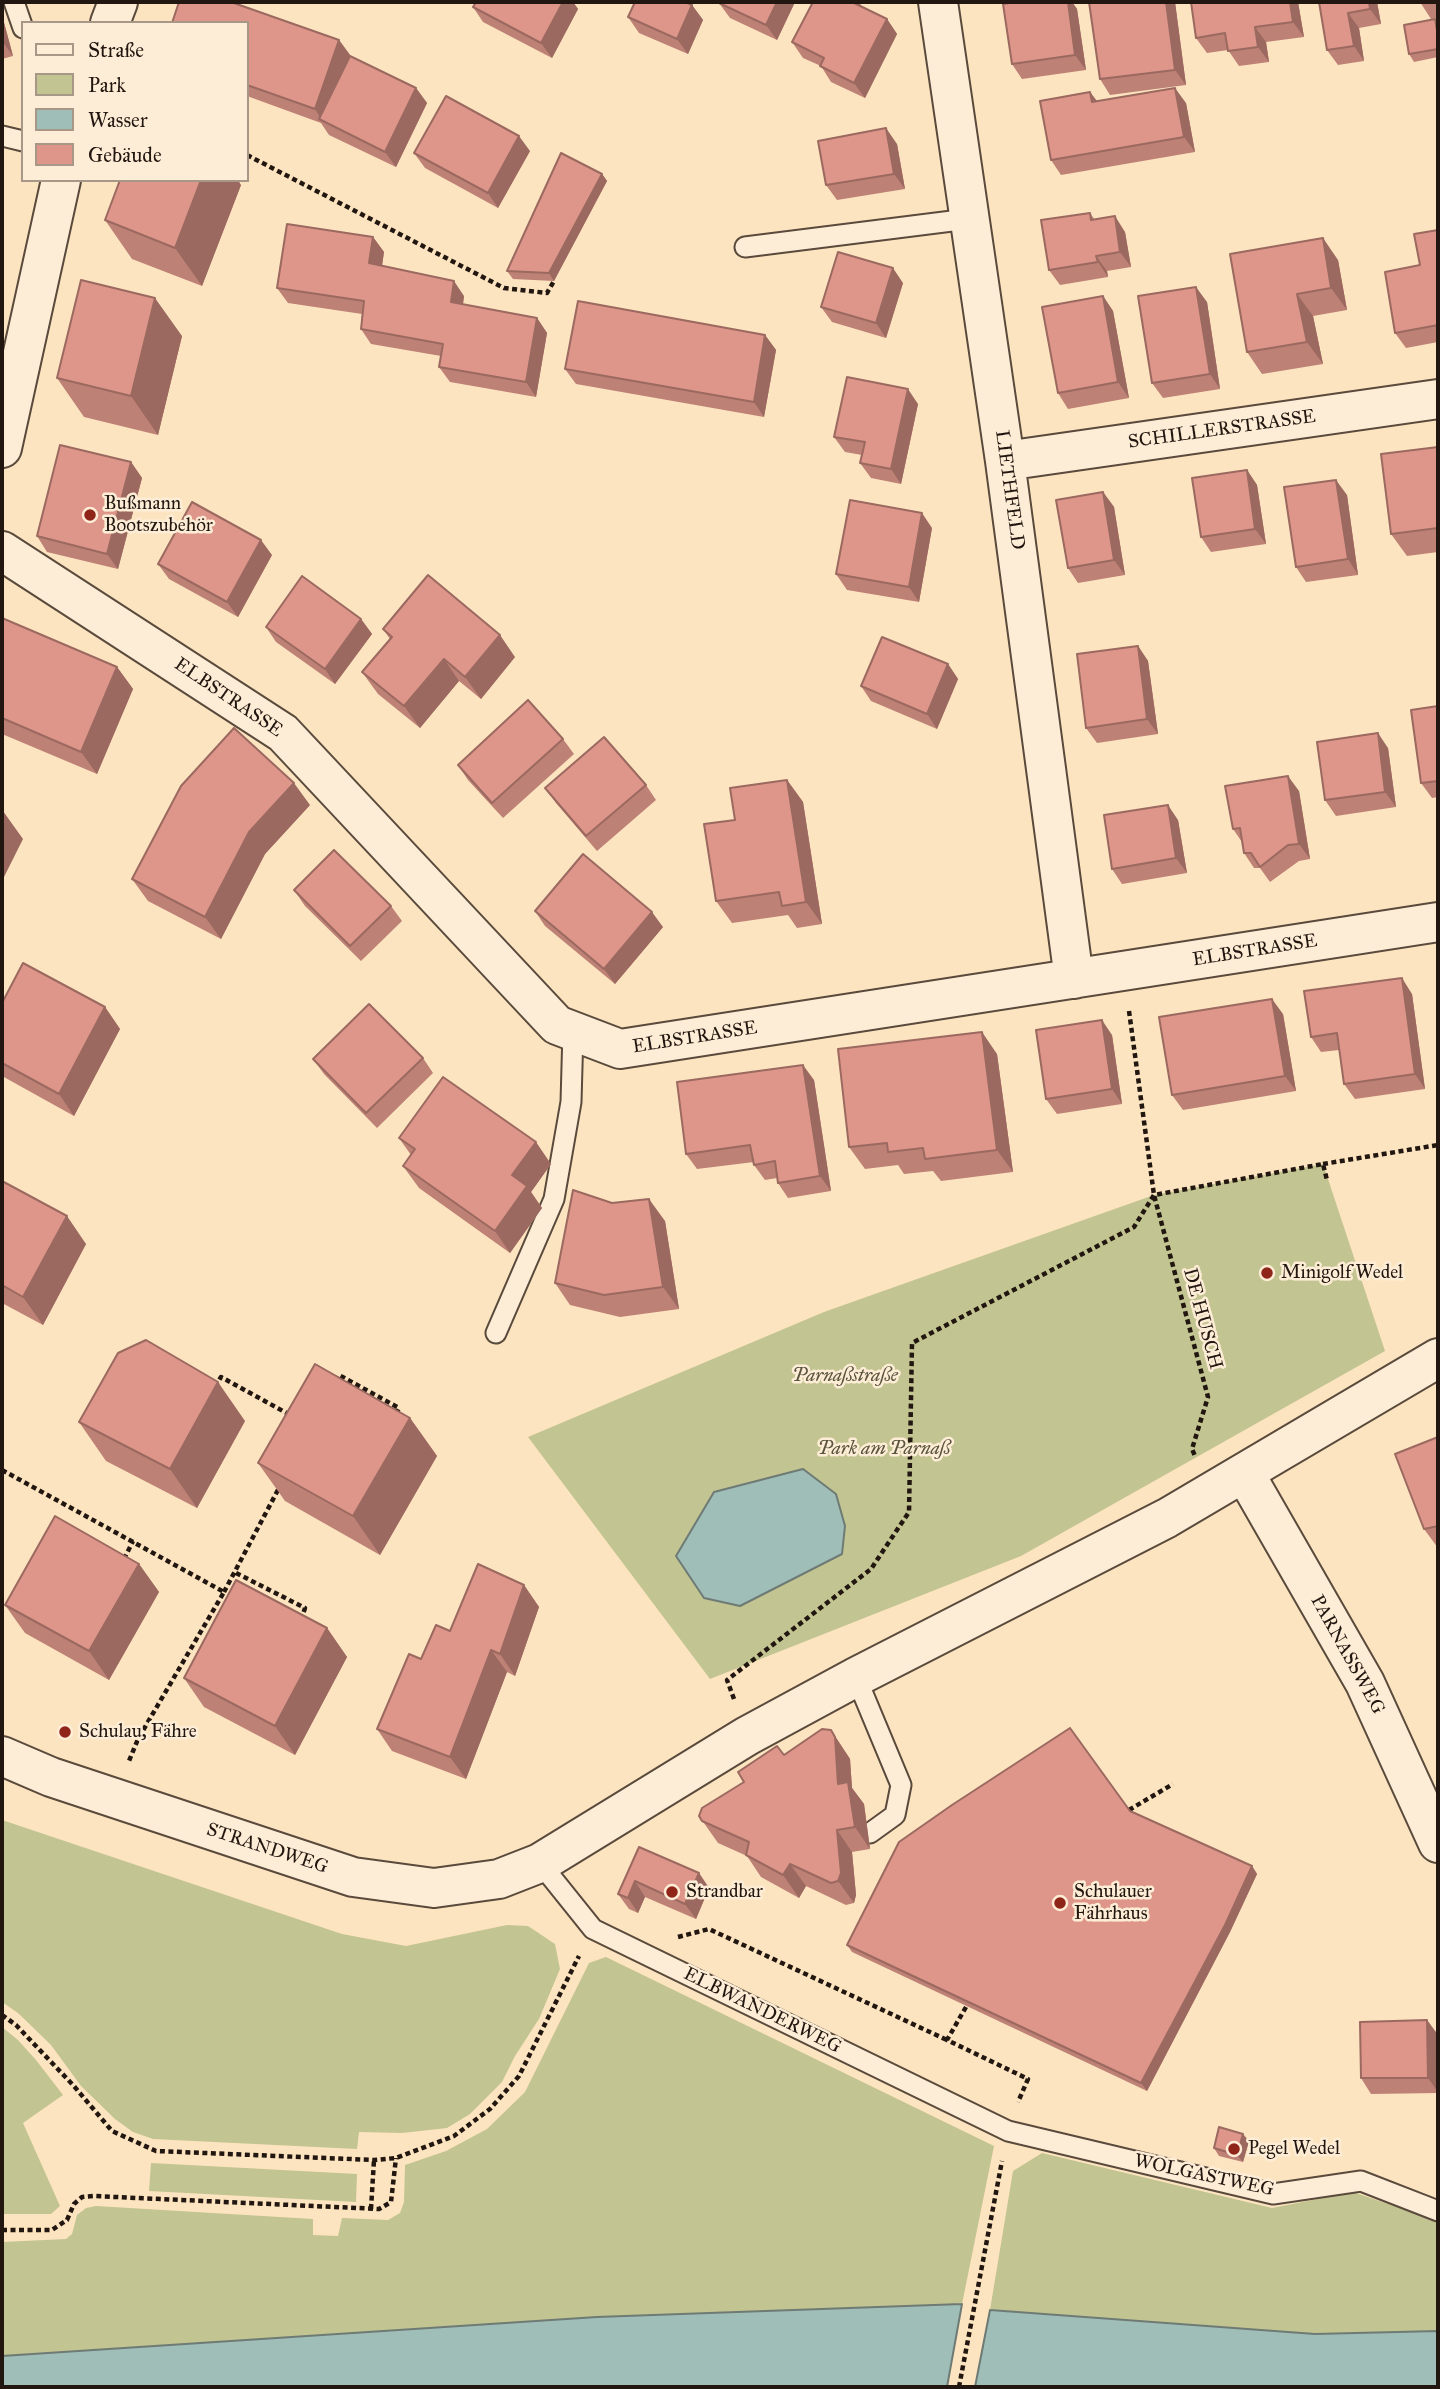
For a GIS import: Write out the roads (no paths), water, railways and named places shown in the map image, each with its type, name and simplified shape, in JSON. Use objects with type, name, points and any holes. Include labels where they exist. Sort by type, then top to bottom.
[{"type":"street","points":[[111,21],[118,2]]},
{"type":"street","name":"LIETHFELD","points":[[938,2],[1005,461],[1074,979]]},
{"type":"street","points":[[2,448],[61,182]]},
{"type":"street","name":"SCHILLERSTRASSE","points":[[1005,461],[1438,399]]},
{"type":"street","name":"ELBSTRASSE","points":[[2,551],[283,733],[556,1025],[620,1049],[1438,922]]},
{"type":"street","points":[[540,1863],[747,1736],[1155,1524],[1245,1474],[1438,1358]]},
{"type":"street","name":"PARNASSWEG","points":[[1245,1474],[1365,1683],[1438,1843]]},
{"type":"street","name":"STRANDWEG","points":[[2,1756],[51,1777],[354,1877],[434,1888],[499,1879],[540,1863]]},
{"type":"lane","points":[[15,2],[21,22]]},
{"type":"lane","points":[[2,136],[21,141]]},
{"type":"lane","points":[[745,247],[968,219]]},
{"type":"lane","points":[[496,1333],[554,1199],[571,1101],[573,1031]]},
{"type":"lane","points":[[856,1677],[901,1785],[895,1815],[870,1833]]},
{"type":"lane","name":"ELBWANDERWEG","points":[[540,1863],[593,1929],[1008,2130]]},
{"type":"lane","name":"WOLGASTWEG","points":[[1008,2130],[1273,2194],[1361,2181],[1438,2211]]},
{"type":"water","points":[[803,1469],[836,1494],[845,1526],[842,1554],[740,1606],[704,1598],[676,1556],[714,1492]]},
{"type":"water","points":[[962,2304],[947,2387],[2,2387],[2,2356],[597,2317]]},
{"type":"water","points":[[990,2310],[1315,2334],[1438,2331],[1438,2387],[975,2387]]},
{"type":"place","name":"Bußmann Bootszubehör","points":[[90,515]]},
{"type":"place","name":"Minigolf Wedel","points":[[1267,1273]]},
{"type":"place","name":"Schulau, Fähre","points":[[65,1732]]},
{"type":"place","name":"Strandbar","points":[[672,1892]]},
{"type":"place","name":"Schulauer Fährhaus","points":[[1060,1903]]},
{"type":"place","name":"Pegel Wedel","points":[[1234,2149]]},
{"type":"park label","name":"Parnaßstraße","points":[[845,1376]]},
{"type":"park label","name":"Park am Parnaß","points":[[884,1449]]}]
